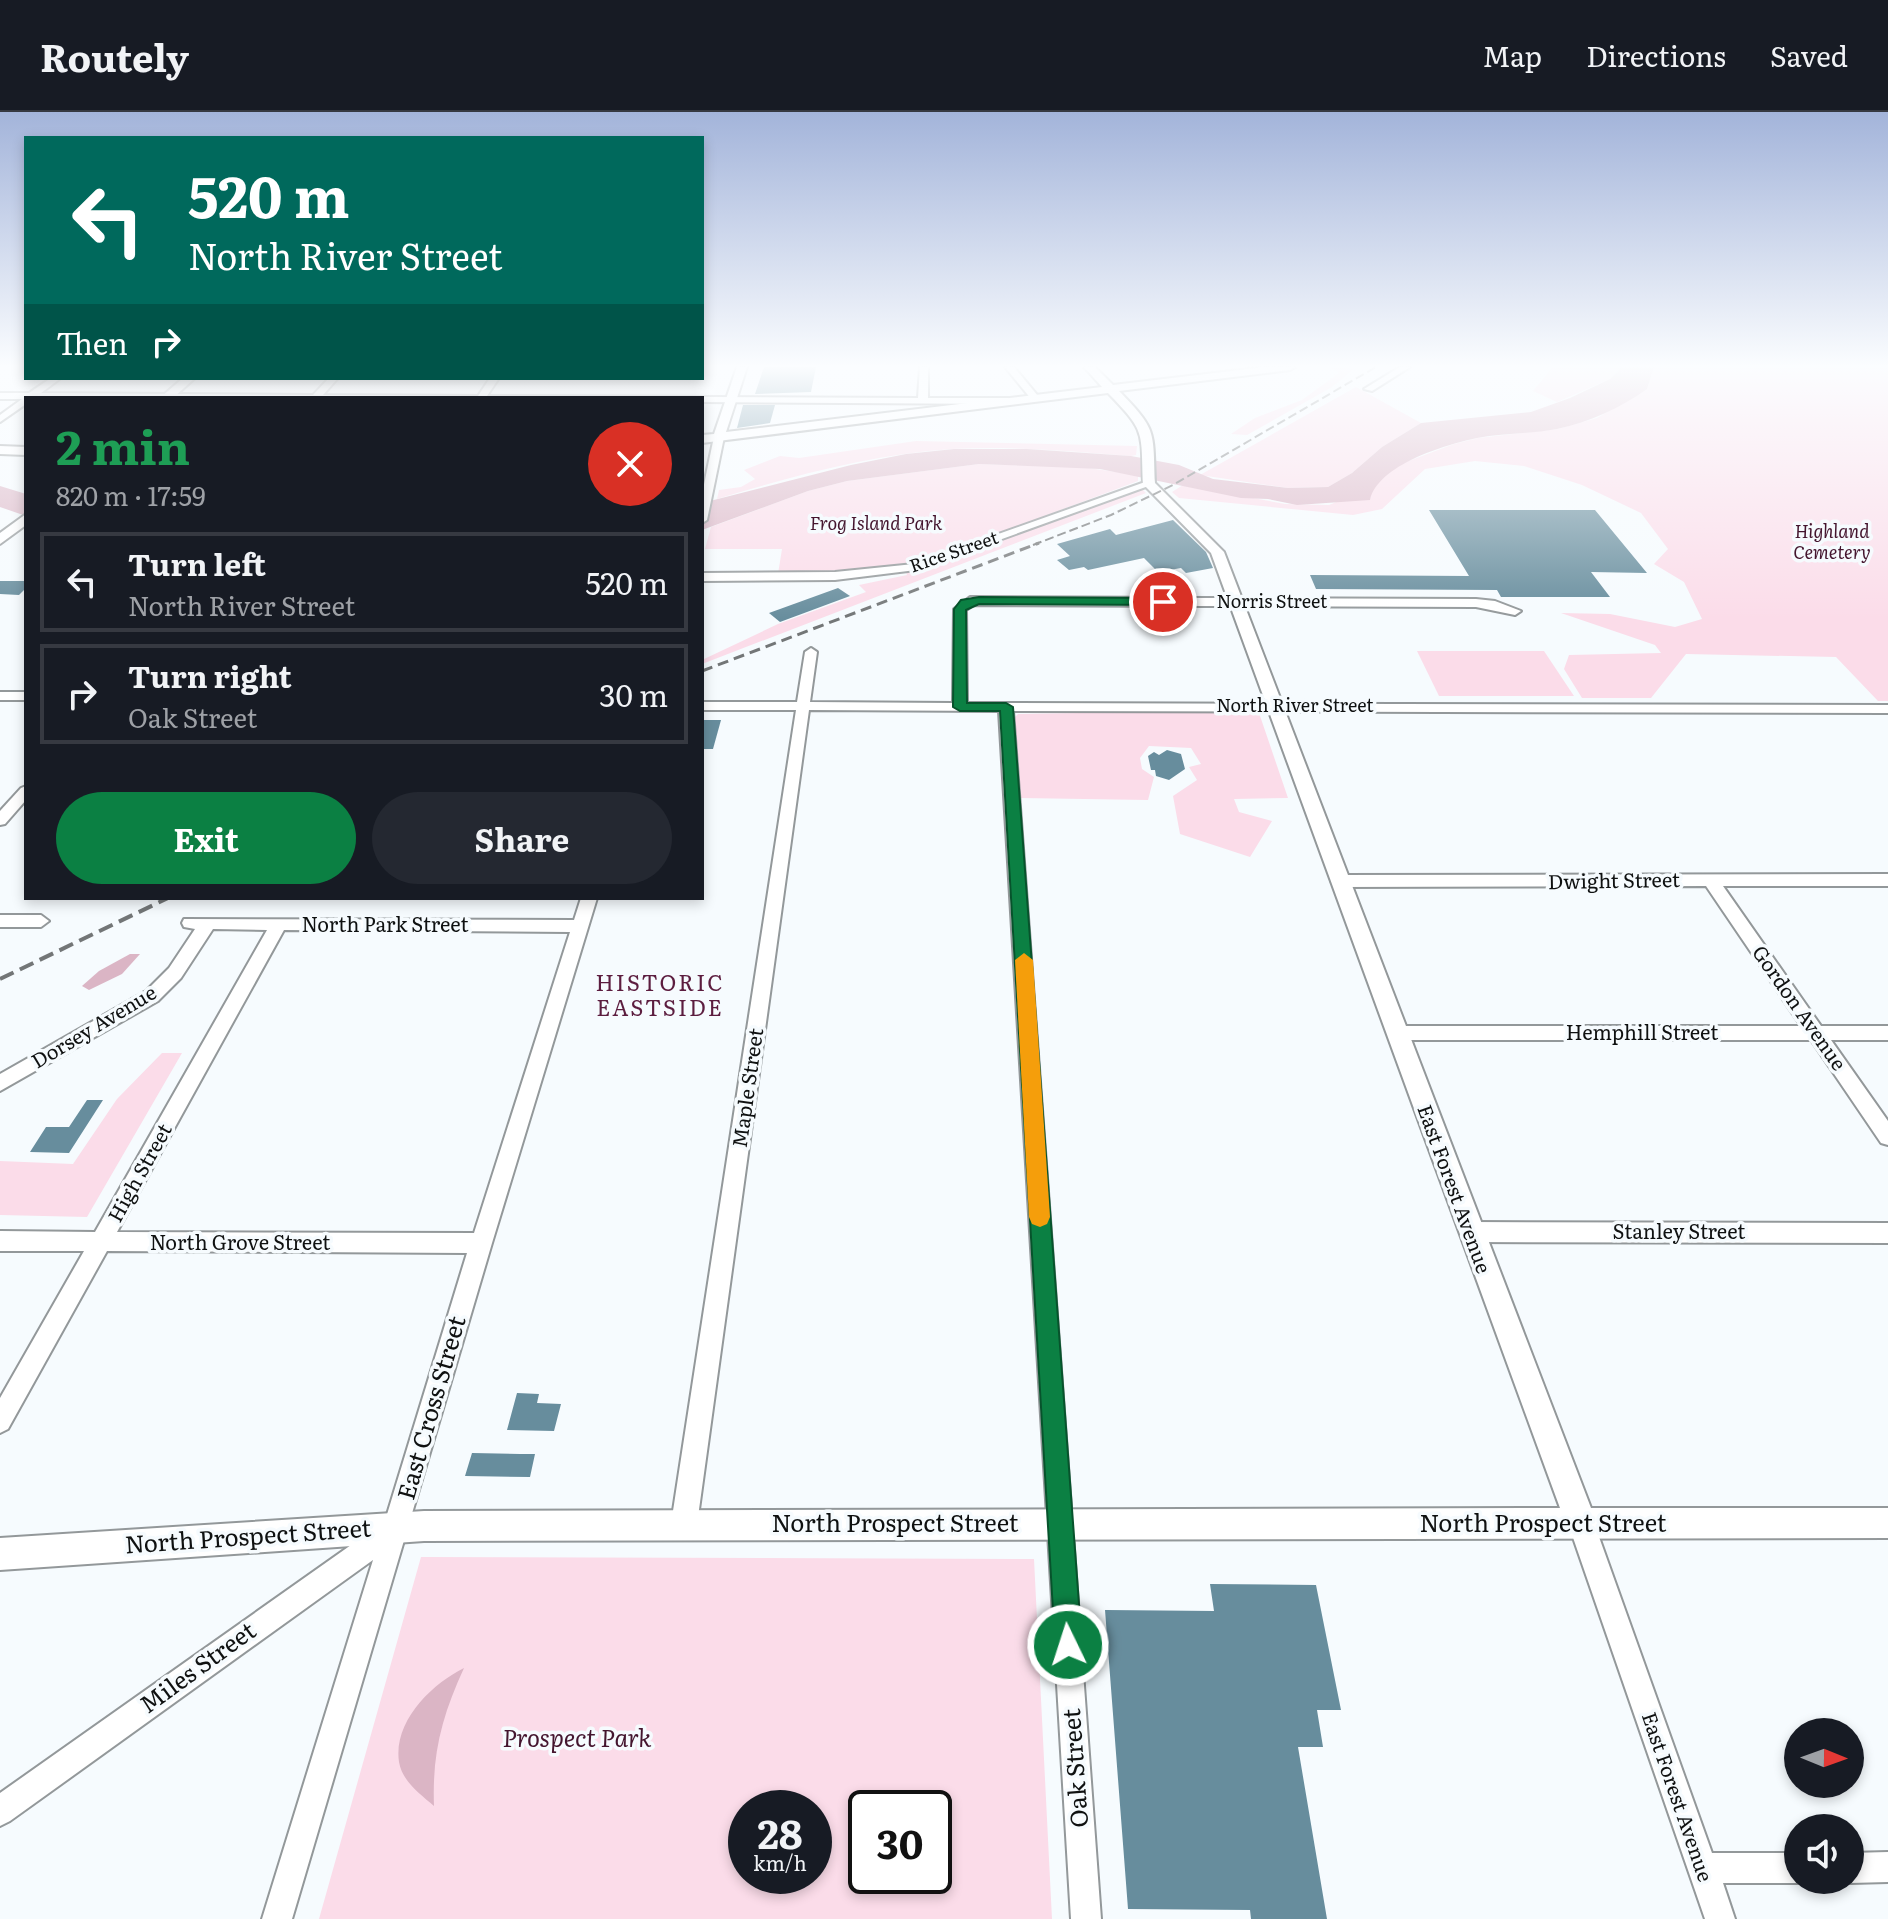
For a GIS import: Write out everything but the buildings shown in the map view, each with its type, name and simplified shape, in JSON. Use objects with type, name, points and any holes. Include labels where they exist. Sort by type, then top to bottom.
[{"type":"main road","points":[[1148,451],[1149,483]]},
{"type":"main road","name":"East Forest Avenue","points":[[1149,483],[1213,546],[1581,1523]]},
{"type":"main road","points":[[0,540],[23,520]]},
{"type":"main road","name":"North Prospect Street","points":[[0,1554],[397,1526],[1888,1523]]},
{"type":"street","points":[[704,512],[716,451]]},
{"type":"street","name":"Rice Street","points":[[704,577],[835,576],[916,567],[1149,483]]},
{"type":"street","name":"Norris Street","points":[[960,707],[960,609],[965,603],[1476,603],[1515,611]]},
{"type":"street","name":"Maple Street","points":[[684,1524],[811,652]]},
{"type":"street","points":[[0,696],[24,696]]},
{"type":"street","name":"North River Street","points":[[704,706],[1888,709]]},
{"type":"street","name":"Oak Street","points":[[1006,707],[1086,1919]]},
{"type":"street","points":[[0,708],[24,708]]},
{"type":"street","points":[[0,820],[17,800]]},
{"type":"street","name":"Gordon Avenue","points":[[1710,880],[1888,1137]]},
{"type":"street","name":"Dwight Street","points":[[1339,881],[1888,880]]},
{"type":"street","name":"East Cross Street","points":[[277,1919],[481,1243],[588,900]]},
{"type":"street","points":[[0,921],[41,921]]},
{"type":"street","name":"North Park Street","points":[[199,923],[580,926]]},
{"type":"street","name":"Dorsey Avenue","points":[[0,1083],[152,996],[175,973],[199,923]]},
{"type":"street","name":"High Street","points":[[0,1421],[278,925]]},
{"type":"street","name":"Hemphill Street","points":[[1396,1033],[1888,1033]]},
{"type":"street","name":"Stanley Street","points":[[1471,1232],[1888,1233]]},
{"type":"street","name":"North Grove Street","points":[[0,1241],[481,1243]]},
{"type":"street","name":"East Forest Avenue","points":[[1581,1523],[1720,1919]]},
{"type":"street","name":"Miles Street","points":[[0,1811],[397,1526]]},
{"type":"street","points":[[1864,1868],[1888,1867]]},
{"type":"street","points":[[1703,1868],[1784,1868]]},
{"type":"green space","points":[[845,451],[929,451],[833,467],[717,499],[719,490],[741,487],[755,479],[744,470],[780,456],[799,458]]},
{"type":"green space","points":[[1068,451],[1136,451],[1136,455]]},
{"type":"green space","points":[[1242,451],[1377,451],[1352,473],[1328,487],[1288,488],[1200,475]]},
{"type":"green space","name":"Highland Cemetery","points":[[1434,451],[1888,451],[1888,701],[1878,701],[1836,657],[1686,654],[1651,698],[1582,698],[1564,669],[1569,655],[1661,653],[1655,645],[1561,613],[1610,614],[1675,627],[1702,619],[1684,582],[1654,564],[1668,549],[1641,513],[1582,485],[1524,466],[1475,461],[1425,469],[1382,509],[1353,515],[1179,498],[1172,492],[1183,485],[1285,504],[1329,505],[1373,487],[1398,465]]},
{"type":"green space","name":"Frog Island Park","points":[[979,464],[1081,467],[1138,475],[1138,481],[920,563],[865,572],[778,574],[782,549],[705,549],[711,527],[808,491],[847,481]]},
{"type":"green space","points":[[1140,487],[1146,493],[704,663],[704,659],[778,624],[866,592],[859,585],[907,575],[906,572],[934,565]]},
{"type":"green space","points":[[1417,651],[1544,651],[1574,696],[1439,696]]},
{"type":"green space","points":[[1258,710],[1288,798],[1234,799],[1239,812],[1272,821],[1250,857],[1180,834],[1173,796],[1197,780],[1189,767],[1201,764],[1191,748],[1149,746],[1140,758],[1142,769],[1154,777],[1148,800],[1021,798],[1015,717],[1018,714]]},
{"type":"green space","points":[[162,1053],[182,1053],[87,1217],[0,1215],[0,1161],[73,1164],[117,1099]]},
{"type":"green space","name":"Prospect Park","points":[[421,1557],[1034,1559],[1052,1919],[319,1919]]},
{"type":"shaded area","points":[[932,451],[1062,451],[1131,456],[1179,465],[1213,479],[1288,488],[1328,487],[1352,473],[1377,451],[1430,451],[1385,477],[1370,500],[1297,505],[1241,498],[1100,469],[979,464],[847,481],[808,491],[704,529],[704,502],[851,465]]},
{"type":"shaded area","points":[[0,486],[24,493],[24,515],[0,507]]},
{"type":"shaded area","points":[[130,954],[140,954],[122,974],[89,990],[82,986],[99,971]]},
{"type":"shaded area","points":[[464,1668],[440,1735],[434,1806],[412,1787],[401,1769],[399,1747],[402,1732],[408,1718],[428,1694]]},
{"type":"railway","points":[[1033,545],[1111,515],[1173,485],[1231,451]]},
{"type":"railway","points":[[704,670],[1039,543]]},
{"type":"railway","points":[[0,979],[164,900]]},
{"type":"slow traffic","points":[[1024,960],[1040,1217]]},
{"type":"district","name":"HISTORIC EASTSIDE","points":[[660,996]]},
{"type":"route","points":[[1068,1645],[1006,707],[960,707],[960,609],[970,601],[1163,602]]}]
